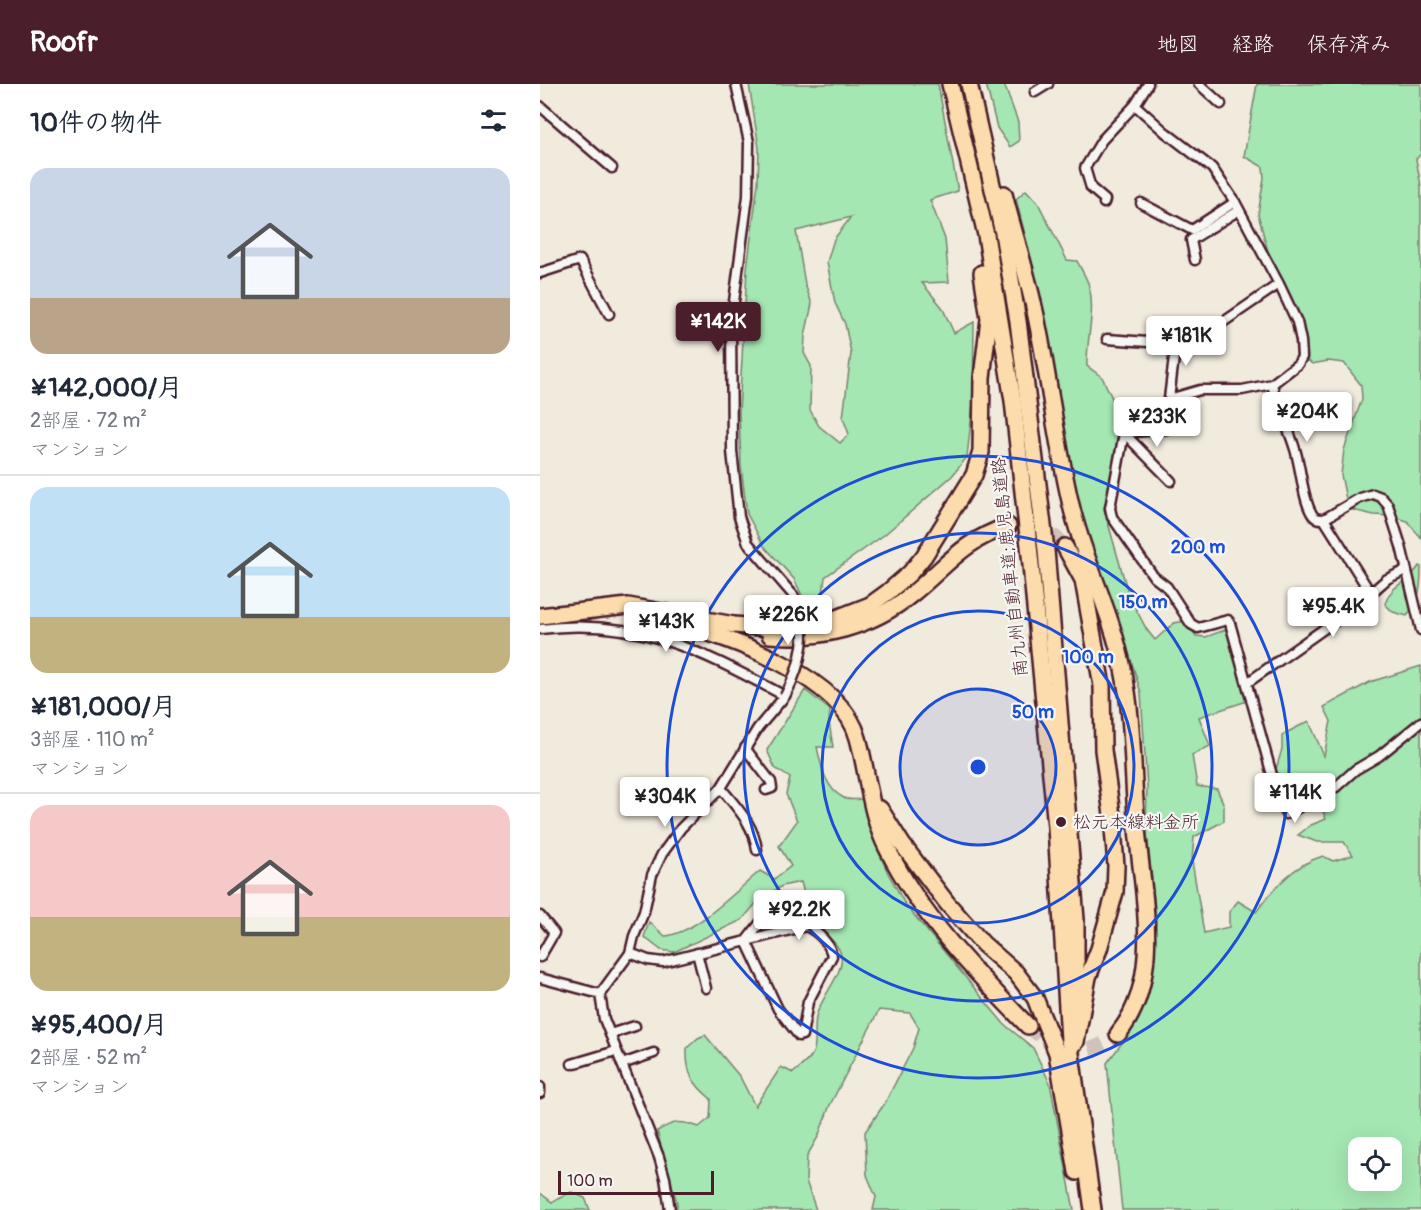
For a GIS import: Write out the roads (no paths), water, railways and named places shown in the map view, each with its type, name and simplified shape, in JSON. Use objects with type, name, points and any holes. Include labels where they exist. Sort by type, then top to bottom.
[{"type":"highway","name":"南九州自動車道;鹿児島道路","points":[[950,84],[986,235],[1013,401],[1056,827],[1064,979],[1075,1088],[1093,1210]]},
{"type":"highway","name":"南九州自動車道;鹿児島道路","points":[[969,84],[1003,233],[1018,321],[1046,550],[1076,920],[1075,1088]]},
{"type":"highway","points":[[976,84],[1038,325],[1059,450],[1072,508],[1123,670],[1133,749],[1137,828],[1147,914],[1142,982],[1128,1022],[1118,1034]]},
{"type":"highway","points":[[540,616],[628,606],[734,625],[772,628],[824,623],[870,605],[910,573],[924,556],[974,475],[981,452],[982,378],[989,319],[962,135]]},
{"type":"highway","points":[[688,616],[745,633],[791,637],[821,634],[851,627],[889,610],[910,595],[972,541],[1008,526]]},
{"type":"highway","points":[[1065,548],[1083,580],[1102,686],[1103,750],[1116,866],[1115,892],[1099,949],[1088,977],[1076,1042]]},
{"type":"highway","points":[[606,608],[651,616],[692,627],[742,646],[805,676],[819,685],[841,706],[858,737],[874,813],[886,847],[921,906],[948,942],[1028,1026]]},
{"type":"highway","points":[[861,755],[881,812],[902,844],[965,926],[1016,973],[1035,998],[1057,1053],[1084,1210]]},
{"type":"street","points":[[670,1210],[659,1157],[604,1019],[600,994],[630,953],[644,912],[652,875],[662,854],[681,828],[721,788],[758,728],[785,696],[793,681],[801,655],[803,638],[800,607],[793,595],[748,543],[739,517],[732,450],[731,324],[748,196],[749,142],[736,84]]},
{"type":"street","points":[[1035,92],[1048,84]]},
{"type":"street","points":[[1104,203],[1104,200],[1091,188],[1085,168],[1102,140],[1135,105],[1148,84]]},
{"type":"street","points":[[1199,84],[1221,104]]},
{"type":"street","points":[[1135,105],[1165,132],[1212,168],[1237,206],[1279,284],[1297,322],[1302,357],[1293,370],[1272,384],[1242,390],[1200,390],[1169,399]]},
{"type":"street","points":[[540,106],[612,168]]},
{"type":"street","points":[[1141,203],[1192,230],[1237,206]]},
{"type":"street","points":[[1195,260],[1191,240],[1237,206]]},
{"type":"street","points":[[540,273],[580,260],[609,314]]},
{"type":"street","points":[[1124,433],[1166,429],[1177,332],[1186,325],[1219,326],[1279,284]]},
{"type":"street","points":[[1107,339],[1175,344]]},
{"type":"street","points":[[1272,384],[1277,405],[1294,445],[1309,506],[1314,516],[1324,519],[1360,498],[1373,494],[1381,497],[1388,506],[1421,630]]},
{"type":"street","points":[[1124,433],[1171,481]]},
{"type":"street","points":[[1124,433],[1111,500],[1112,517],[1154,577],[1167,587],[1194,626],[1198,628],[1228,620],[1275,786],[1286,814],[1336,787],[1355,770],[1378,756],[1421,722]]},
{"type":"street","points":[[1324,519],[1370,592]]},
{"type":"street","points":[[1247,683],[1355,607],[1387,579],[1406,570]]},
{"type":"street","points":[[540,629],[566,626],[615,627],[642,633],[711,657],[785,696]]},
{"type":"street","points":[[745,748],[771,782],[772,788],[766,790]]},
{"type":"street","points":[[721,788],[749,823],[758,850]]},
{"type":"street","points":[[746,941],[772,908],[786,904]]},
{"type":"street","points":[[540,916],[554,933],[540,957]]},
{"type":"street","points":[[630,953],[648,960],[663,962],[697,953],[806,926],[816,931],[831,949],[832,956],[808,1002],[802,1035],[799,1036],[778,1009],[746,941]]},
{"type":"street","points":[[697,953],[706,988]]},
{"type":"street","points":[[540,978],[600,994]]},
{"type":"street","points":[[610,1034],[635,1026]]},
{"type":"street","points":[[572,1064],[616,1051]]},
{"type":"street","points":[[622,1064],[654,1053]]},
{"type":"street","points":[[540,1087],[540,1093]]},
{"type":"tunnel","points":[[1008,526],[1040,529],[1059,540],[1065,547]]},
{"type":"tunnel","points":[[1028,1026],[1051,1043],[1072,1051],[1093,1048],[1118,1034]]},
{"type":"place","name":"松元本線料金所","points":[[1061,822]]}]
